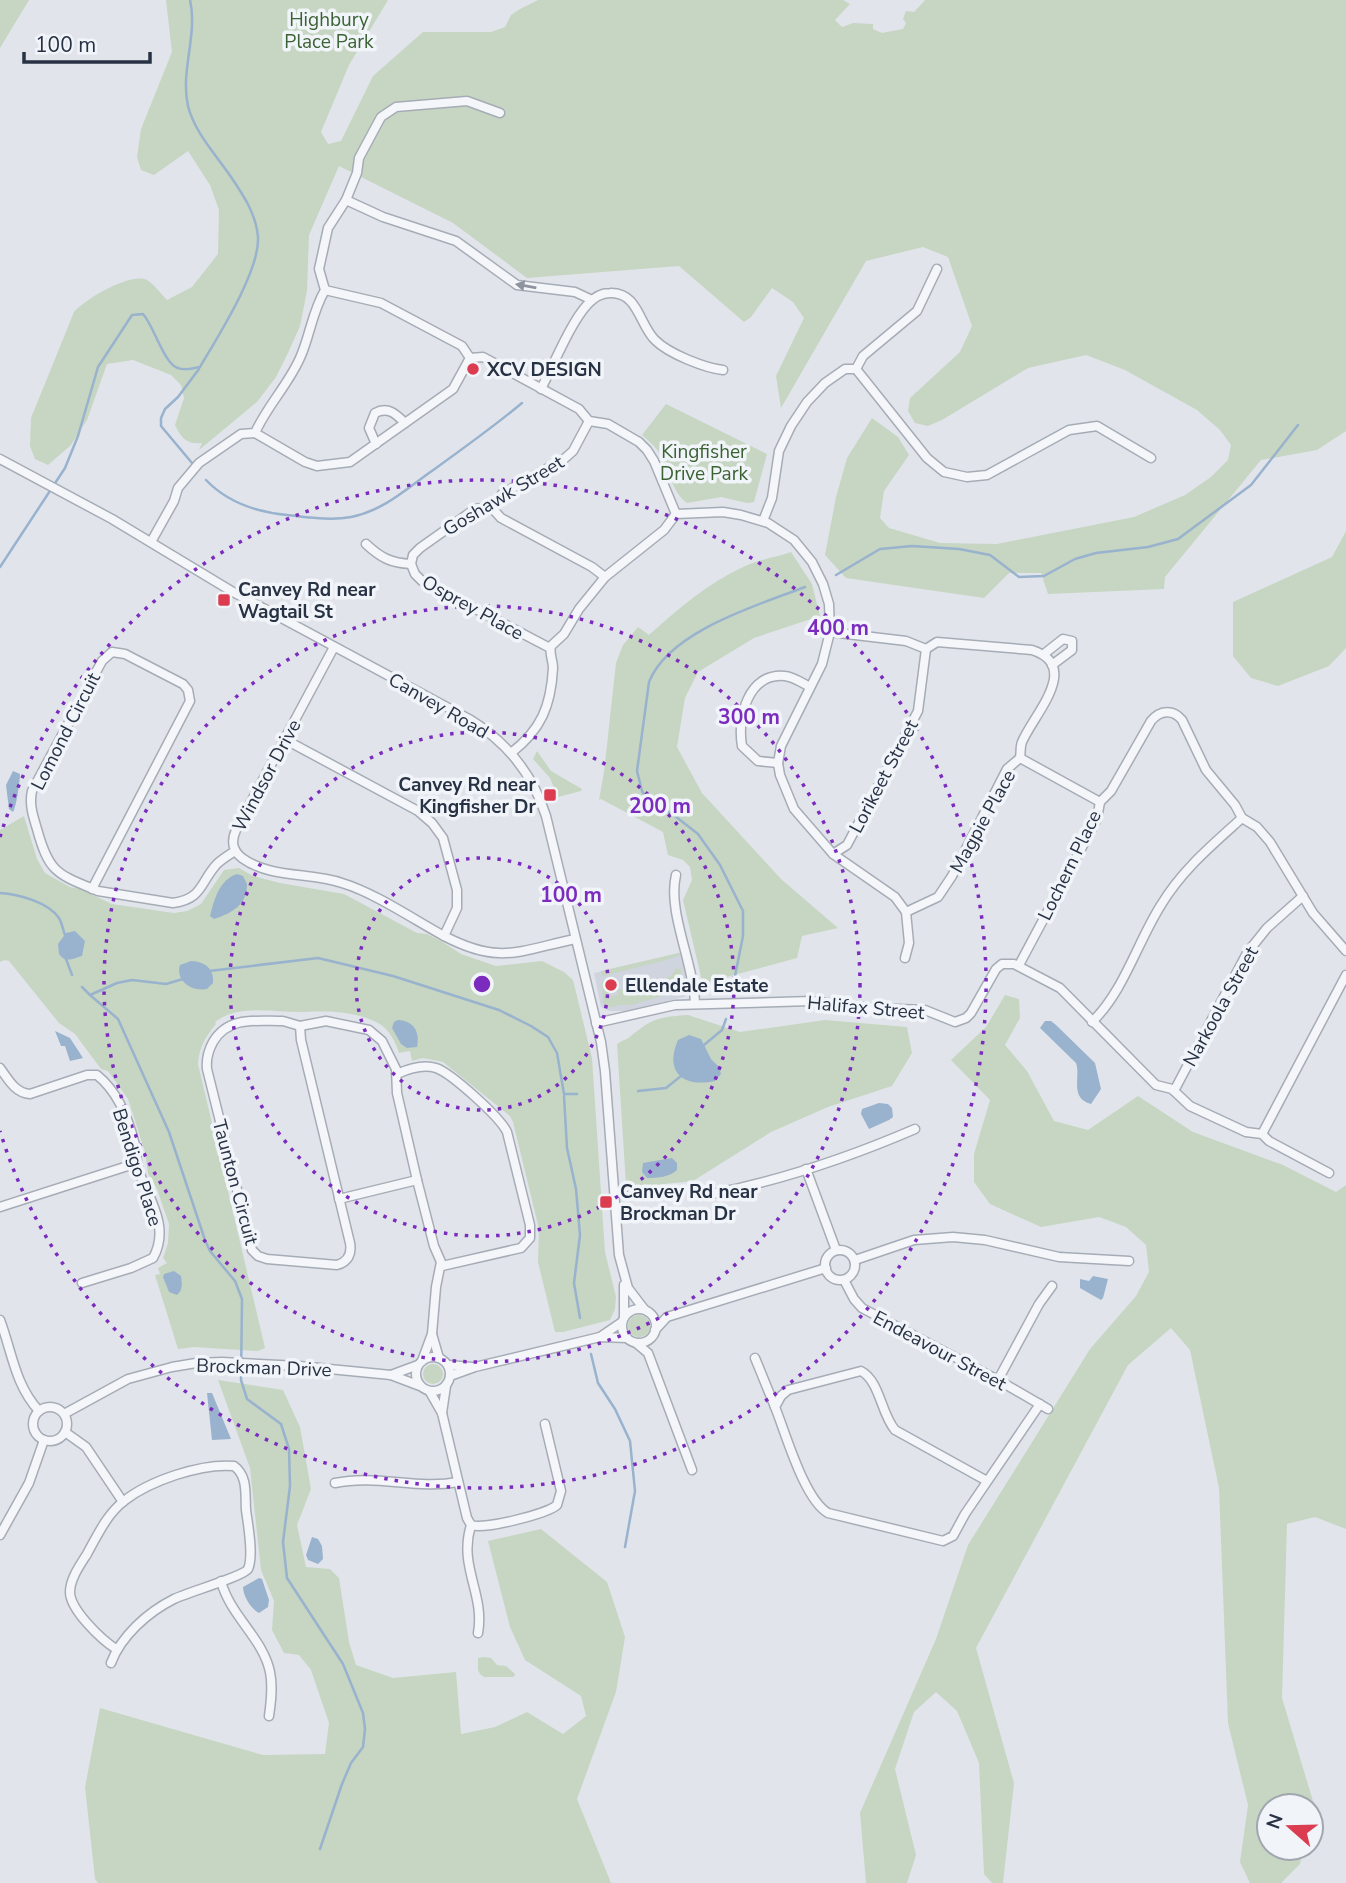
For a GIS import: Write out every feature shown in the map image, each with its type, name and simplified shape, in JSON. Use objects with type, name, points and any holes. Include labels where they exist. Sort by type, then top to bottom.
[{"type":"street","points":[[325,290],[318,269],[328,228],[346,200],[357,173],[359,158],[381,117],[396,107],[467,101],[500,113]]},
{"type":"street","points":[[346,200],[383,217],[456,241],[517,285],[575,292],[592,300]]},
{"type":"street","points":[[856,369],[863,356],[917,311],[937,269]]},
{"type":"street","points":[[325,290],[382,303],[462,346],[470,358]]},
{"type":"street","points":[[255,433],[262,416],[287,383],[301,356],[317,303],[325,290]]},
{"type":"street","points":[[541,389],[582,312],[598,295],[608,293],[622,294],[632,302],[657,342],[704,368],[723,370]]},
{"type":"street","points":[[470,358],[483,357],[579,409],[589,421],[608,424],[639,442],[654,461],[676,514]]},
{"type":"street","points":[[151,542],[178,488],[199,463],[241,434],[255,433],[305,462],[317,466],[350,462],[453,388],[470,358]]},
{"type":"street","points":[[763,521],[772,498],[779,451],[791,426],[807,402],[825,383],[845,369],[856,369]]},
{"type":"street","points":[[856,369],[927,458],[944,472],[967,477],[987,475],[1069,430],[1097,426],[1151,458]]},
{"type":"street","points":[[376,444],[369,428],[375,413],[385,410],[392,412],[405,423]]},
{"type":"street","name":"Goshawk Street","points":[[411,564],[413,555],[420,548],[471,511],[491,507],[502,494],[569,455],[589,421]]},
{"type":"street","name":"Canvey Road","points":[[0,459],[74,498],[233,592],[478,724],[511,752],[529,777],[544,809],[596,1023],[605,1071],[617,1245],[630,1292],[648,1312]]},
{"type":"street","points":[[491,507],[501,518],[592,567],[605,577]]},
{"type":"street","points":[[676,514],[729,513],[763,521],[794,540],[815,567],[828,598],[830,632],[822,664],[786,735],[778,763],[785,792],[794,809],[833,854],[895,897],[906,912],[909,943],[905,958]]},
{"type":"street","points":[[511,752],[536,731],[545,714],[552,671],[550,648],[564,634],[579,609],[605,577],[664,530],[676,514]]},
{"type":"street","name":"Osprey Place","points":[[366,544],[384,560],[411,564],[422,581],[550,648]]},
{"type":"street","points":[[830,632],[906,641],[926,649],[937,642],[1032,650],[1044,654],[1052,665],[1070,652],[1072,641],[1067,638],[1060,640],[1044,654]]},
{"type":"street","name":"Windsor Drive","points":[[334,646],[236,830],[232,842],[235,851],[249,862],[268,870],[350,885],[472,950],[498,954],[518,952],[575,939]]},
{"type":"street","name":"Lorikeet Street","points":[[833,854],[847,845],[918,711],[926,649]]},
{"type":"street","name":"Lomond Circuit","points":[[92,889],[190,701],[188,690],[183,684],[118,652],[110,653],[102,661],[34,786],[30,800],[43,851],[49,863],[56,871],[92,889],[164,903],[181,902],[198,892],[217,864],[235,851]]},
{"type":"street","name":"Magpie Place","points":[[906,912],[938,897],[952,876],[1007,769],[1020,758],[1023,741],[1051,691],[1054,675],[1052,665]]},
{"type":"street","points":[[778,763],[758,761],[742,746],[740,725],[745,703],[757,687],[775,676],[792,678],[810,687]]},
{"type":"street","name":"Lochern Place","points":[[1018,965],[1097,819],[1100,802],[1111,791],[1151,721],[1159,714],[1167,712],[1176,714],[1182,720],[1206,770],[1235,805],[1242,818],[1257,827],[1270,842],[1326,930],[1346,951]]},
{"type":"street","points":[[284,739],[418,811],[436,827],[445,845],[458,896],[455,915],[444,936]]},
{"type":"street","points":[[1020,758],[1100,802]]},
{"type":"street","points":[[1092,1022],[1107,1006],[1155,914],[1171,890],[1199,857],[1242,818]]},
{"type":"street","points":[[676,875],[673,894],[693,978],[695,1004]]},
{"type":"street","name":"Narkoola Street","points":[[1174,1091],[1247,953],[1267,928],[1303,897]]},
{"type":"street","name":"Halifax Street","points":[[596,1023],[675,1005],[820,1000],[871,1008],[925,1010],[955,1022],[971,1013],[996,968],[1008,963],[1018,965]]},
{"type":"street","points":[[1018,965],[1060,988],[1147,1079],[1174,1091],[1190,1106],[1246,1132],[1262,1134],[1269,1141],[1329,1173]]},
{"type":"street","points":[[1262,1134],[1346,975]]},
{"type":"street","name":"Taunton Circuit","points":[[300,1026],[351,1248],[349,1256],[342,1263],[335,1265],[267,1259],[252,1251],[210,1082],[207,1058],[217,1035],[232,1023],[283,1021],[300,1026],[326,1021],[369,1030],[384,1044],[397,1074],[397,1093],[417,1180],[432,1242],[442,1266]]},
{"type":"street","points":[[397,1074],[423,1067],[440,1070],[499,1118],[507,1132],[530,1225],[530,1238],[521,1248],[442,1266],[436,1287],[432,1334],[416,1376],[421,1386],[430,1392],[442,1413],[467,1518],[471,1525],[466,1552],[479,1610],[478,1633]]},
{"type":"street","name":"Bendigo Place","points":[[0,1068],[15,1088],[24,1094],[97,1075],[121,1105],[135,1147],[137,1163],[160,1222],[160,1240],[153,1258],[131,1268],[82,1283]]},
{"type":"street","points":[[712,1194],[760,1185],[915,1129]]},
{"type":"street","points":[[0,1207],[137,1163]]},
{"type":"street","points":[[806,1169],[836,1250]]},
{"type":"street","points":[[340,1199],[417,1180]]},
{"type":"street","points":[[855,1260],[914,1240],[953,1237],[985,1240],[1059,1257],[1129,1261]]},
{"type":"street","points":[[836,1250],[850,1252],[855,1260],[852,1274],[844,1280],[833,1279],[825,1269],[828,1256],[836,1250]]},
{"type":"street","points":[[600,1337],[633,1310],[667,1317],[825,1269]]},
{"type":"street","name":"Canvey Road","points":[[623,1320],[624,1277]]},
{"type":"street","name":"Endeavour Street","points":[[844,1280],[862,1308],[1048,1409]]},
{"type":"street","points":[[998,1380],[1039,1304],[1052,1286]]},
{"type":"street","points":[[648,1312],[655,1321],[648,1353]]},
{"type":"street","points":[[636,1343],[643,1342],[654,1333],[667,1317]]},
{"type":"street","points":[[0,1320],[18,1381],[39,1411]]},
{"type":"street","points":[[623,1320],[622,1328],[627,1338]]},
{"type":"street","points":[[432,1334],[439,1358],[448,1365],[475,1367]]},
{"type":"street","points":[[450,1376],[475,1367],[600,1337],[627,1338],[648,1353],[692,1470]]},
{"type":"street","points":[[420,1363],[427,1358],[439,1358]]},
{"type":"street","points":[[755,1358],[810,1497],[828,1513],[947,1541],[953,1536],[1040,1404]]},
{"type":"street","name":"Brockman Drive","points":[[64,1414],[128,1379],[172,1367],[222,1362],[391,1375],[421,1386]]},
{"type":"street","name":"Brockman Drive","points":[[391,1375],[420,1363]]},
{"type":"street","points":[[442,1413],[450,1376],[448,1365]]},
{"type":"street","points":[[775,1407],[788,1390],[861,1370],[869,1376],[889,1423],[895,1430],[987,1481]]},
{"type":"street","points":[[430,1392],[436,1392],[446,1386]]},
{"type":"street","points":[[55,1407],[64,1414],[67,1423],[65,1432],[56,1440],[44,1440],[33,1427],[39,1411],[55,1407]]},
{"type":"street","points":[[471,1525],[488,1525],[547,1511],[557,1505],[561,1491],[545,1424]]},
{"type":"street","points":[[65,1432],[86,1447],[123,1502]]},
{"type":"street","points":[[0,1535],[29,1483],[44,1440]]},
{"type":"street","points":[[111,1663],[116,1649],[148,1616],[172,1599],[244,1575],[250,1553],[244,1478],[234,1466],[188,1470],[123,1502],[103,1526],[73,1578],[70,1591],[74,1606],[105,1642],[116,1649]]},
{"type":"street","points":[[335,1483],[360,1478],[439,1485],[458,1482]]},
{"type":"street","points":[[221,1581],[228,1602],[265,1656],[272,1686],[270,1716]]},
{"type":"shaded area","points":[[683,952],[691,990],[687,996],[628,1011],[609,1011],[601,1007],[594,973]]},
{"type":"green space","points":[[0,0],[29,0],[0,48]]},
{"type":"green space","name":"Highbury Place Park","points":[[166,0],[388,0],[349,65],[321,132],[328,144],[341,141],[373,76],[423,32],[491,32],[505,27],[511,15],[538,0],[843,0],[850,4],[835,20],[842,27],[853,23],[873,24],[873,29],[882,33],[903,29],[906,11],[914,12],[925,0],[1346,0],[1346,431],[1317,450],[1261,460],[1165,577],[1164,589],[1048,594],[1041,573],[1009,573],[984,598],[846,578],[825,555],[836,497],[847,458],[872,418],[898,437],[909,455],[884,491],[880,518],[889,528],[940,543],[997,544],[1134,517],[1185,495],[1211,477],[1228,460],[1231,445],[1220,430],[1197,410],[1125,370],[1086,355],[1028,368],[942,420],[928,426],[915,423],[908,411],[910,398],[960,352],[972,326],[948,257],[923,247],[866,261],[781,408],[776,376],[804,318],[793,302],[772,288],[751,317],[744,322],[679,266],[527,278],[453,223],[339,166],[309,235],[307,291],[300,326],[276,377],[257,402],[199,450],[202,443],[185,440],[175,425],[184,398],[181,385],[171,375],[133,360],[107,364],[87,420],[71,445],[48,465],[35,459],[30,446],[31,418],[74,312],[109,288],[130,280],[147,280],[167,300],[192,287],[218,254],[219,210],[210,185],[188,151],[154,175],[141,170],[137,157],[141,129],[172,52]]},
{"type":"green space","name":"Kingfisher Drive Park","points":[[666,404],[767,454],[754,502],[721,497],[687,503],[682,498],[660,454],[642,435]]},
{"type":"green space","points":[[1346,531],[1346,648],[1329,666],[1278,686],[1251,678],[1233,656],[1233,602],[1332,557]]},
{"type":"green space","points":[[791,552],[812,584],[820,616],[754,638],[698,672],[685,698],[677,747],[702,793],[781,879],[838,928],[802,936],[797,958],[708,982],[702,981],[683,900],[692,880],[690,867],[683,860],[668,855],[663,832],[599,800],[616,663],[623,645],[638,627],[649,635],[682,606],[730,573]]},
{"type":"green space","points":[[537,751],[551,771],[582,789],[581,791],[558,797],[550,778],[533,759]]},
{"type":"green space","points":[[24,816],[37,859],[45,873],[70,887],[112,904],[174,913],[187,911],[201,904],[224,870],[239,868],[253,876],[280,883],[344,894],[417,933],[427,934],[441,941],[461,954],[496,966],[542,961],[564,972],[573,980],[592,1058],[605,1252],[616,1297],[610,1320],[555,1332],[538,1262],[539,1229],[510,1116],[443,1062],[423,1058],[412,1061],[410,1051],[399,1053],[388,1032],[369,1019],[332,1012],[258,1010],[235,1013],[215,1022],[201,1047],[198,1064],[265,1348],[258,1351],[194,1347],[178,1349],[155,1275],[160,1274],[158,1268],[167,1263],[163,1258],[168,1243],[169,1224],[157,1189],[148,1174],[145,1152],[128,1099],[108,1071],[101,1069],[75,1034],[59,1023],[9,961],[0,962],[0,830]]},
{"type":"green space","points":[[679,953],[680,955],[663,961],[602,976],[601,971]]},
{"type":"green space","points":[[676,968],[681,970],[683,983],[680,991],[631,1005],[607,1007],[603,1003],[602,981],[605,980],[609,997],[618,995],[617,990],[622,989],[624,995],[666,985],[665,978],[671,976]]},
{"type":"green space","points":[[1005,995],[1019,999],[1020,1018],[1005,1045],[1027,1071],[1054,1121],[1088,1130],[1138,1096],[1193,1132],[1283,1165],[1336,1192],[1346,1185],[1346,1529],[1315,1517],[1287,1524],[1282,1698],[1310,1792],[1255,1792],[1255,1862],[1300,1862],[1281,1883],[1250,1883],[1240,1862],[1248,1805],[1228,1723],[1219,1488],[1190,1350],[1171,1328],[1128,1365],[976,1648],[1014,1783],[1003,1883],[992,1883],[984,1874],[979,1763],[957,1711],[936,1692],[914,1712],[895,1769],[916,1855],[907,1883],[866,1883],[860,1813],[936,1639],[968,1545],[1090,1349],[1136,1296],[1149,1272],[1146,1245],[1126,1227],[1099,1217],[1041,1227],[990,1204],[974,1182],[974,1154],[990,1100],[951,1060],[986,1027]]},
{"type":"green space","points":[[688,1015],[740,1032],[825,1020],[907,1027],[912,1053],[892,1086],[828,1107],[771,1132],[693,1181],[635,1187],[626,1185],[617,1044],[657,1020]]},
{"type":"green space","points":[[639,1315],[649,1322],[650,1326],[643,1336],[639,1337],[629,1330],[628,1326],[635,1316]]},
{"type":"green space","points":[[429,1364],[437,1364],[443,1374],[437,1384],[429,1384],[423,1378],[423,1370]]},
{"type":"green space","points":[[218,1380],[283,1390],[300,1427],[311,1489],[297,1525],[306,1567],[330,1569],[339,1578],[349,1642],[356,1665],[393,1678],[456,1672],[461,1734],[495,1727],[527,1712],[563,1734],[586,1716],[581,1696],[525,1660],[510,1627],[488,1541],[541,1529],[607,1582],[625,1637],[616,1692],[577,1799],[611,1883],[98,1883],[95,1879],[85,1787],[100,1708],[263,1755],[325,1754],[329,1723],[311,1670],[299,1655],[284,1653],[272,1630],[274,1601],[261,1570],[250,1468]]},
{"type":"green space","points":[[478,1658],[491,1658],[497,1665],[506,1666],[515,1674],[514,1677],[484,1677],[478,1670]]},
{"type":"water","points":[[13,771],[20,774],[13,812],[9,809],[6,785]]},
{"type":"water","points":[[237,874],[243,876],[247,884],[241,903],[227,914],[214,919],[210,916],[218,891],[226,881]]},
{"type":"water","points":[[75,931],[85,941],[82,956],[64,959],[59,954],[58,944],[66,933]]},
{"type":"water","points":[[191,961],[204,964],[210,970],[213,983],[207,989],[196,989],[182,980],[180,965]]},
{"type":"water","points":[[398,1020],[415,1028],[417,1047],[407,1048],[401,1044],[392,1028]]},
{"type":"water","points":[[1045,1021],[1056,1025],[1095,1063],[1101,1089],[1091,1104],[1084,1101],[1078,1092],[1076,1063],[1040,1028]]},
{"type":"water","points":[[55,1031],[70,1038],[83,1058],[70,1061],[65,1046],[61,1046]]},
{"type":"water","points":[[689,1035],[701,1039],[711,1059],[719,1067],[721,1074],[715,1081],[704,1083],[686,1080],[675,1069],[674,1051],[678,1040]]},
{"type":"water","points":[[879,1103],[888,1104],[892,1108],[893,1117],[869,1129],[861,1114],[862,1109]]},
{"type":"water","points":[[672,1158],[677,1163],[677,1170],[671,1174],[647,1178],[642,1172],[643,1163]]},
{"type":"water","points":[[174,1271],[181,1276],[181,1289],[177,1295],[169,1292],[163,1277],[164,1274]]},
{"type":"water","points":[[1093,1276],[1108,1279],[1101,1300],[1080,1288],[1080,1279],[1089,1281]]},
{"type":"water","points":[[207,1393],[212,1393],[231,1439],[212,1440]]},
{"type":"water","points":[[312,1537],[318,1539],[322,1546],[323,1559],[318,1564],[308,1560],[306,1555]]},
{"type":"water","points":[[262,1579],[269,1600],[268,1607],[259,1613],[248,1602],[243,1587]]},
{"type":"waterway","points":[[0,567],[65,468],[78,436],[98,367],[132,315],[143,314],[173,365],[183,369],[200,367],[236,304],[252,268],[258,237],[251,212],[239,188],[200,133],[188,106],[186,80],[192,26],[190,0]]},
{"type":"waterway","points":[[192,463],[161,426],[161,418],[165,409],[178,397],[199,369]]},
{"type":"waterway","points":[[206,480],[233,500],[264,512],[335,519],[351,517],[392,500],[522,403]]},
{"type":"waterway","points":[[836,575],[880,549],[912,546],[959,549],[990,555],[1019,577],[1044,576],[1075,559],[1096,553],[1148,547],[1178,539],[1251,485],[1298,425]]},
{"type":"waterway","points":[[733,986],[743,936],[743,911],[720,865],[698,834],[647,799],[642,791],[637,771],[649,682],[660,664],[675,648],[695,634],[740,612],[805,587]]},
{"type":"waterway","points":[[0,893],[24,897],[48,907],[59,918],[65,935]]},
{"type":"waterway","points":[[209,971],[318,958],[393,976],[499,1010],[548,1037],[557,1053],[564,1094],[577,1094]]},
{"type":"waterway","points":[[66,959],[72,975]]},
{"type":"waterway","points":[[82,987],[90,995],[117,983],[132,980],[166,984],[183,979]]},
{"type":"waterway","points":[[90,995],[118,1019],[169,1132],[205,1240],[210,1251],[235,1281],[242,1299],[241,1380],[247,1399],[281,1424],[289,1449],[290,1486],[283,1542],[287,1578],[343,1664],[363,1713],[363,1747],[351,1763],[342,1784],[320,1849]]},
{"type":"waterway","points":[[704,1045],[722,1030],[726,1019]]},
{"type":"waterway","points":[[638,1091],[666,1088],[681,1076]]},
{"type":"waterway","points":[[564,1096],[567,1148],[576,1189],[580,1235],[574,1283],[580,1318]]},
{"type":"waterway","points":[[591,1354],[598,1383],[615,1409],[630,1441],[635,1491],[625,1547]]},
{"type":"place","name":"XCV DESIGN","points":[[473,369]]},
{"type":"place","name":"Canvey Rd near Wagtail St","points":[[224,600]]},
{"type":"place","name":"Canvey Rd near Kingfisher Dr","points":[[550,795]]},
{"type":"place","name":"Ellendale Estate","points":[[611,985]]},
{"type":"place","name":"Canvey Rd near Brockman Dr","points":[[606,1202]]}]
